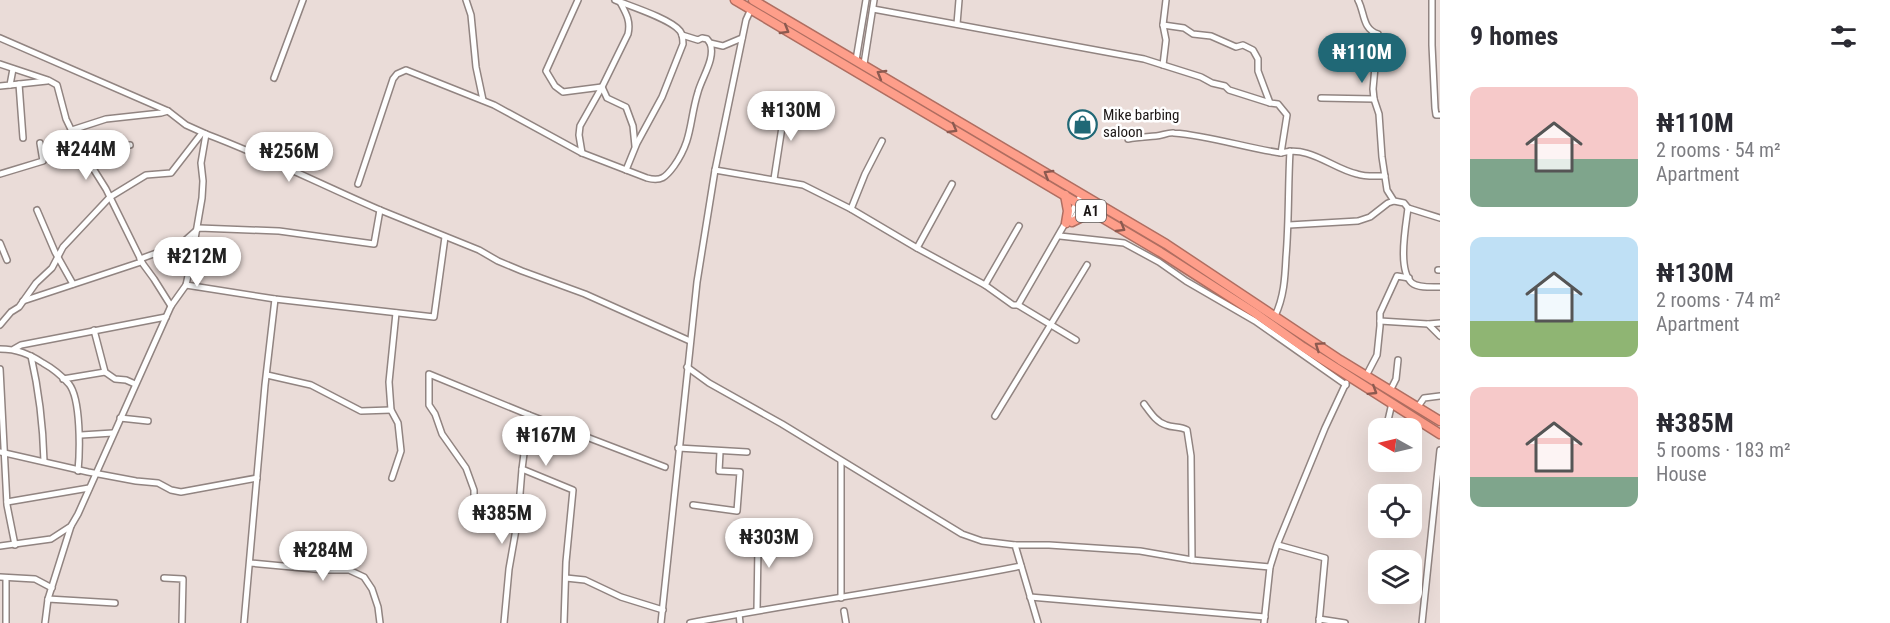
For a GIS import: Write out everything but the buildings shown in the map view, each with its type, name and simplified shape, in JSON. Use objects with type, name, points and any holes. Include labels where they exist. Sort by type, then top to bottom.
[{"type":"highway","name":"A1","points":[[735,0],[752,5],[860,62],[1082,200],[1166,244],[1366,376],[1440,421]]},
{"type":"highway","name":"A1","points":[[752,5],[1065,195],[1082,200],[1098,214],[1255,313],[1348,381],[1392,404],[1440,434]]},
{"type":"highway","points":[[1065,195],[1069,222],[1098,214]]},
{"type":"street","points":[[274,78],[303,0]]},
{"type":"street","points":[[466,0],[471,15],[476,67],[483,100]]},
{"type":"street","points":[[578,0],[546,71],[555,86],[563,92],[602,87]]},
{"type":"street","points":[[860,62],[866,0]]},
{"type":"street","points":[[860,62],[874,0]]},
{"type":"street","points":[[957,24],[959,0]]},
{"type":"street","points":[[1163,65],[1166,40],[1163,25],[1166,0]]},
{"type":"street","points":[[1358,0],[1363,9],[1366,27],[1378,34],[1373,89],[1379,114],[1387,190],[1394,201]]},
{"type":"street","points":[[1432,0],[1435,108],[1436,115],[1440,116]]},
{"type":"street","points":[[582,153],[580,126],[602,87],[630,26],[628,18],[617,1]]},
{"type":"street","points":[[617,1],[678,28],[683,44],[662,97],[626,170]]},
{"type":"street","points":[[661,623],[690,341],[715,170],[746,20],[752,5]]},
{"type":"street","points":[[873,9],[1115,53],[1163,65],[1225,86],[1229,90],[1278,104],[1287,115],[1281,153]]},
{"type":"street","points":[[1163,25],[1184,28],[1192,34],[1211,36],[1236,47],[1243,45],[1253,50],[1258,59],[1258,71],[1270,103]]},
{"type":"street","points":[[358,184],[393,79],[397,74],[406,70],[483,100],[582,153],[655,181],[660,180],[677,162],[689,136],[698,93],[711,56],[712,49],[707,39],[698,40],[682,35]]},
{"type":"street","points":[[0,38],[168,111],[186,125],[204,133],[254,152],[380,210],[479,250],[522,271],[585,294],[690,341]]},
{"type":"street","points":[[710,43],[723,46],[742,38]]},
{"type":"street","points":[[0,64],[57,84],[62,108],[84,154],[110,197],[141,260],[171,306]]},
{"type":"street","points":[[9,85],[12,69]]},
{"type":"street","points":[[0,86],[49,80]]},
{"type":"street","points":[[19,84],[23,138]]},
{"type":"street","points":[[602,87],[607,98],[626,107],[633,126],[635,148]]},
{"type":"street","points":[[1321,98],[1374,99]]},
{"type":"street","points":[[774,179],[786,101]]},
{"type":"street","points":[[72,130],[106,119],[161,114],[168,111]]},
{"type":"street","points":[[1128,139],[1144,135],[1157,137],[1172,132],[1241,144],[1260,150],[1281,153],[1305,152],[1357,174],[1385,176]]},
{"type":"street","points":[[0,325],[52,267],[63,247],[110,197],[146,176],[171,173],[204,133]]},
{"type":"street","points":[[45,623],[48,599],[72,524],[171,306],[186,285],[202,198],[201,163],[204,133]]},
{"type":"street","points":[[851,209],[882,141]]},
{"type":"street","points":[[0,174],[43,160],[40,143]]},
{"type":"street","points":[[84,154],[130,145]]},
{"type":"street","points":[[1275,316],[1282,301],[1283,292],[1289,225],[1290,151]]},
{"type":"street","points":[[715,170],[802,184],[985,285],[1013,305],[1018,305],[1076,340]]},
{"type":"street","points":[[916,248],[952,184]]},
{"type":"street","points":[[1018,305],[1082,200]]},
{"type":"street","points":[[1289,225],[1358,221],[1366,219],[1394,201],[1440,218]]},
{"type":"street","points":[[1408,208],[1403,258],[1409,278],[1416,285],[1440,287]]},
{"type":"street","points":[[37,210],[73,284]]},
{"type":"street","points":[[23,301],[181,244],[199,228],[279,231],[374,244],[380,210]]},
{"type":"street","points":[[985,285],[1019,226]]},
{"type":"street","points":[[1030,597],[1264,620],[1270,567],[1325,428],[1348,381],[1255,321],[1124,243],[1061,234]]},
{"type":"street","points":[[186,285],[276,299],[434,317],[445,237]]},
{"type":"street","points":[[0,243],[7,260]]},
{"type":"street","points":[[995,416],[1087,265]]},
{"type":"street","points":[[1366,376],[1377,355],[1380,313],[1383,305],[1397,276],[1409,278]]},
{"type":"street","points":[[244,623],[276,299]]},
{"type":"street","points":[[392,478],[401,451],[398,423],[391,410],[389,382],[396,313]]},
{"type":"street","points":[[14,350],[21,345],[166,317]]},
{"type":"street","points":[[1380,321],[1440,323]]},
{"type":"street","points":[[1428,324],[1440,336]]},
{"type":"street","points":[[94,330],[105,372]]},
{"type":"street","points":[[0,349],[14,350],[31,356],[70,385],[74,394],[81,435],[78,471]]},
{"type":"street","points":[[31,356],[39,390],[44,461]]},
{"type":"street","points":[[1390,391],[1396,379],[1398,360]]},
{"type":"street","points":[[687,367],[971,539],[1015,545],[1048,544],[1140,551],[1192,560],[1270,567]]},
{"type":"street","points":[[0,369],[2,453],[7,502],[15,545]]},
{"type":"street","points":[[63,379],[105,372],[116,379],[135,384]]},
{"type":"street","points":[[474,497],[474,490],[466,468],[442,434],[429,405],[429,374],[665,467]]},
{"type":"street","points":[[267,375],[289,378],[310,385],[361,411],[391,410]]},
{"type":"street","points":[[1417,408],[1424,398],[1440,396]]},
{"type":"street","points":[[1144,404],[1155,419],[1161,423],[1183,427],[1187,430],[1191,456],[1192,560]]},
{"type":"street","points":[[1389,418],[1392,404]]},
{"type":"street","points":[[504,623],[529,415]]},
{"type":"street","points":[[120,418],[148,421]]},
{"type":"street","points":[[81,435],[113,433]]},
{"type":"street","points":[[678,448],[747,452]]},
{"type":"street","points":[[1422,623],[1440,450]]},
{"type":"street","points":[[693,505],[737,511],[740,472],[719,471],[720,452]]},
{"type":"street","points":[[2,453],[44,461],[78,471],[158,483],[181,492],[257,478]]},
{"type":"street","points":[[841,598],[842,461]]},
{"type":"street","points":[[522,469],[573,490],[564,623]]},
{"type":"street","points":[[7,502],[89,488]]},
{"type":"street","points":[[0,546],[51,538],[72,524]]},
{"type":"street","points":[[757,610],[758,546],[768,547],[770,542],[790,532]]},
{"type":"street","points":[[1015,545],[1038,623]]},
{"type":"street","points":[[1278,545],[1326,558],[1319,621],[1345,623]]},
{"type":"street","points":[[250,563],[349,570],[364,577],[372,589],[380,623]]},
{"type":"street","points":[[690,623],[757,610],[939,582],[1021,566]]},
{"type":"street","points":[[6,623],[3,577],[35,579],[52,588]]},
{"type":"street","points":[[164,578],[183,579],[182,623]]},
{"type":"street","points":[[566,578],[585,580],[621,597],[663,610]]},
{"type":"street","points":[[48,599],[115,603]]},
{"type":"street","points":[[844,611],[846,623]]},
{"type":"street","points":[[739,614],[740,623]]},
{"type":"place","name":"Mike barbing saloon","points":[[1082,124]]}]
